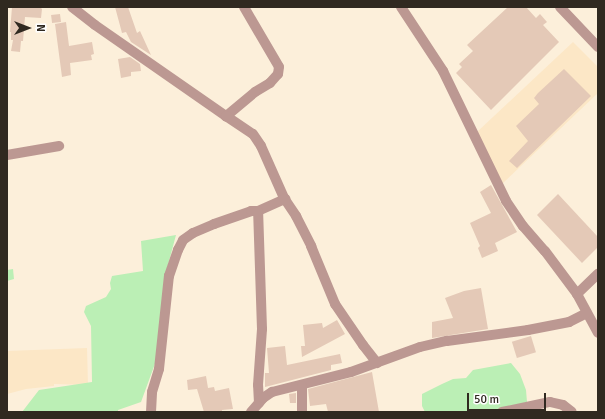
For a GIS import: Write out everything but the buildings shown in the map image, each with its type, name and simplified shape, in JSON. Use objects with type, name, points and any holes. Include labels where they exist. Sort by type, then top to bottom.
[{"type":"street","points":[[72,7],[95,26],[253,134],[261,146],[285,199],[296,216],[311,246],[335,304],[354,333],[377,363]]},
{"type":"street","points":[[226,116],[255,92],[270,83],[278,74],[279,68],[244,7]]},
{"type":"street","points":[[401,7],[444,71],[506,201],[523,226],[545,251],[577,294],[598,333]]},
{"type":"street","points":[[560,7],[598,47]]},
{"type":"street","points":[[7,155],[59,146]]},
{"type":"street","points":[[151,412],[152,392],[159,369],[169,276],[183,240],[193,233],[214,224],[251,211],[258,211],[285,199]]},
{"type":"street","points":[[258,211],[262,329],[258,385],[259,403]]},
{"type":"street","points":[[577,294],[598,274]]},
{"type":"street","points":[[251,412],[272,392],[302,386],[377,363],[420,347],[447,341],[528,330],[569,322],[587,314]]},
{"type":"street","points":[[302,386],[302,412]]},
{"type":"street","points":[[502,412],[550,402],[563,405],[572,412]]},
{"type":"shaded area","points":[[573,42],[598,67],[598,93],[502,184],[477,132]]},
{"type":"shaded area","points":[[87,348],[88,385],[54,384],[54,386],[26,389],[7,394],[7,351]]},
{"type":"green space","points":[[176,235],[165,276],[156,361],[141,402],[118,410],[118,412],[22,412],[39,390],[92,382],[91,326],[84,312],[86,306],[106,297],[111,289],[110,283],[112,276],[143,271],[141,241]]},
{"type":"green space","points":[[13,269],[14,279],[7,281],[7,270]]},
{"type":"green space","points":[[511,363],[520,374],[526,390],[527,402],[491,412],[425,412],[422,406],[422,394],[453,379],[466,378],[473,370]]}]
